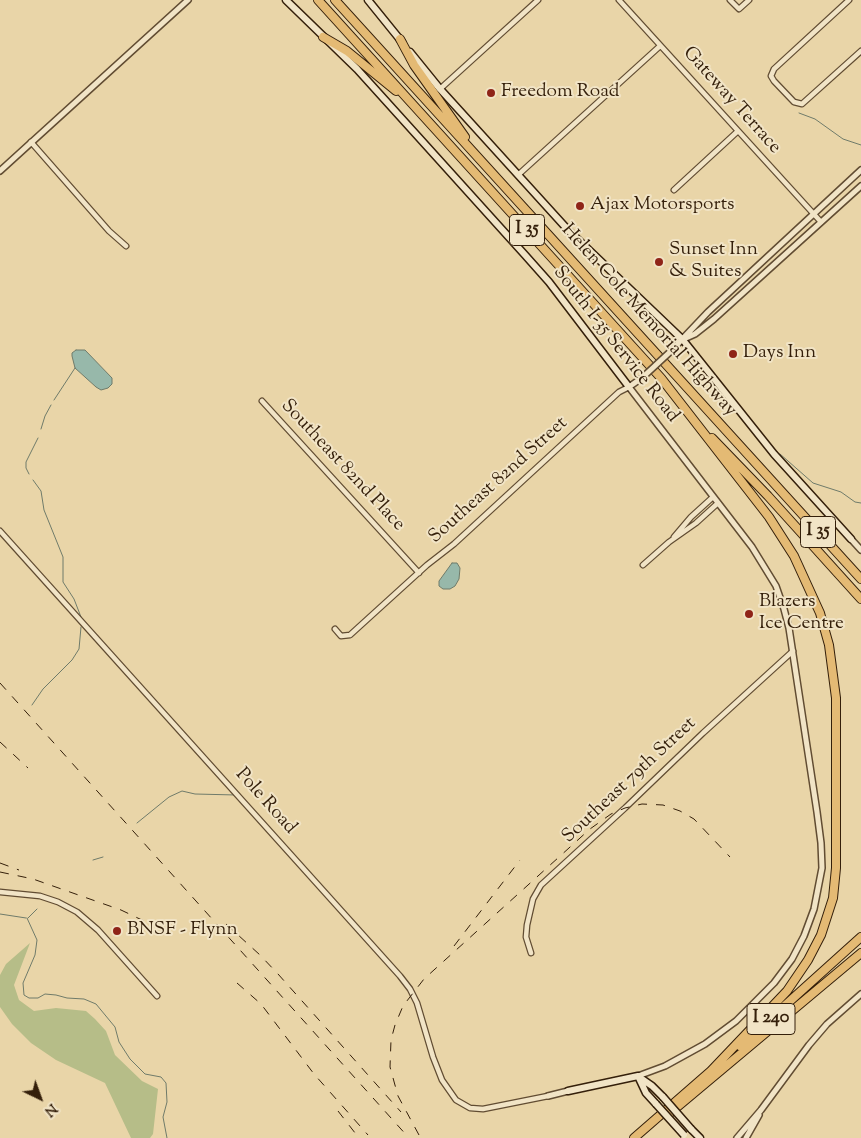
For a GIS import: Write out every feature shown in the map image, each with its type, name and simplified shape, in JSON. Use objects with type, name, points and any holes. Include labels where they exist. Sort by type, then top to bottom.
[{"type":"highway","name":"Helen Cole Memorial Highway","points":[[318,0],[661,378],[683,407]]},
{"type":"highway","name":"Helen Cole Memorial Highway","points":[[335,0],[861,578]]},
{"type":"highway","points":[[323,37],[347,51],[377,77],[410,101]]},
{"type":"highway","points":[[400,39],[414,65],[485,165]]},
{"type":"highway","points":[[683,407],[769,517],[794,556],[820,613],[829,645],[836,698],[836,868],[830,910],[821,935],[808,960],[786,990],[709,1073]]},
{"type":"highway","name":"I 35","points":[[683,407],[768,496],[861,600]]},
{"type":"highway","name":"I 240","points":[[634,1138],[861,937]]},
{"type":"highway","name":"I 240","points":[[642,1138],[861,953]]},
{"type":"main road","name":"South I-35 Service Road","points":[[286,0],[357,69],[549,282],[629,387]]},
{"type":"main road","name":"South I-35 Service Road","points":[[368,0],[440,89],[518,175],[583,245],[683,340],[774,454],[851,539]]},
{"type":"main road","points":[[638,1076],[646,1093],[686,1137]]},
{"type":"main road","points":[[568,1091],[638,1076],[652,1086],[700,1138]]},
{"type":"street","points":[[0,170],[188,0]]},
{"type":"street","points":[[440,89],[538,0]]},
{"type":"street","name":"Gateway Terrace","points":[[618,0],[821,222]]},
{"type":"street","points":[[730,0],[738,9],[748,0]]},
{"type":"street","points":[[849,0],[774,69],[771,76],[794,102],[802,104],[861,51]]},
{"type":"street","points":[[518,175],[660,46]]},
{"type":"street","points":[[674,190],[738,131]]},
{"type":"street","points":[[32,142],[109,231],[126,246]]},
{"type":"street","name":"Southeast 82nd Street","points":[[335,630],[342,636],[350,635],[419,572],[454,544],[619,392],[643,377],[683,340],[708,312],[861,170]]},
{"type":"street","name":"Southeast 82nd Street","points":[[683,340],[695,334],[714,319],[861,186]]},
{"type":"street","name":"South I-35 Service Road","points":[[629,387],[752,547],[776,586],[784,609],[793,651],[818,817],[822,868],[814,909],[804,936],[792,959],[774,983],[758,1001],[719,1035],[700,1048],[666,1066],[638,1076]]},
{"type":"street","name":"Southeast 82nd Place","points":[[262,401],[419,572]]},
{"type":"street","points":[[669,542],[691,517],[713,497]]},
{"type":"street","points":[[643,565],[718,503]]},
{"type":"street","name":"Pole Road","points":[[0,531],[349,917],[400,976],[412,992],[417,1003],[436,1066],[446,1088],[461,1104],[474,1109],[488,1108],[548,1096]]},
{"type":"street","name":"South I-35 Service Road","points":[[851,539],[861,550]]},
{"type":"street","name":"Southeast 79th Street","points":[[531,953],[526,937],[528,919],[534,899],[541,885],[625,808],[695,739],[793,651]]},
{"type":"street","points":[[0,892],[40,896],[58,902],[77,912],[91,923],[157,996]]},
{"type":"street","points":[[737,1138],[762,1110],[809,1045],[827,1024],[861,994]]},
{"type":"street","points":[[548,1096],[568,1091]]},
{"type":"street","points":[[746,1138],[762,1110]]},
{"type":"green space","points":[[30,943],[14,985],[19,1000],[34,1011],[56,1008],[86,1011],[95,1019],[106,1031],[115,1055],[142,1081],[158,1089],[153,1134],[150,1138],[131,1138],[105,1083],[56,1060],[31,1043],[12,1024],[0,1007],[0,975],[6,964]]},
{"type":"shaded area","points":[[76,350],[85,350],[112,378],[112,384],[108,388],[101,390],[96,387],[75,368],[72,353]]},
{"type":"shaded area","points":[[452,563],[457,563],[460,568],[459,579],[455,586],[450,589],[443,589],[439,586],[439,581]]},
{"type":"waterway","points":[[799,113],[815,119],[843,139],[861,145]]},
{"type":"waterway","points":[[54,400],[75,368]]},
{"type":"waterway","points":[[41,429],[51,405]]},
{"type":"waterway","points":[[29,474],[26,462],[38,438]]},
{"type":"waterway","points":[[780,454],[813,483],[841,492],[855,502],[861,503]]},
{"type":"waterway","points":[[33,480],[41,491],[44,510],[63,557],[63,582],[74,599],[81,617]]},
{"type":"waterway","points":[[32,705],[43,689],[72,660],[79,649],[81,627]]},
{"type":"waterway","points":[[137,823],[169,797],[182,791],[195,794],[236,795]]},
{"type":"waterway","points":[[93,860],[103,857]]},
{"type":"waterway","points":[[28,918],[37,909]]},
{"type":"waterway","points":[[0,914],[26,918]]},
{"type":"waterway","points":[[27,918],[37,940],[35,955],[23,983],[24,995],[29,998],[38,998],[45,994],[56,995],[84,999],[96,1004],[115,1027],[119,1042],[130,1059],[145,1074],[161,1077],[166,1083],[167,1102],[163,1117],[167,1138]]},
{"type":"railway","points":[[0,683],[409,1138]]},
{"type":"railway","points":[[0,742],[28,768]]},
{"type":"railway","points":[[419,1135],[398,1096],[390,1067],[391,1040],[403,1006],[424,979],[590,829],[611,814],[625,808],[642,804],[663,805],[680,811],[694,819],[730,857]]},
{"type":"railway","points":[[454,946],[520,860]]},
{"type":"railway","points":[[0,863],[19,870]]},
{"type":"railway","points":[[0,872],[33,879],[121,910],[144,921]]},
{"type":"railway","points":[[226,924],[278,974],[401,1112]]},
{"type":"railway","points":[[237,983],[261,1004],[314,1074],[368,1135]]},
{"type":"railway","points":[[338,1111],[359,1138]]},
{"type":"place","name":"Freedom Road","points":[[491,93]]},
{"type":"place","name":"Ajax Motorsports","points":[[580,206]]},
{"type":"place","name":"Sunset Inn & Suites","points":[[659,262]]},
{"type":"place","name":"Days Inn","points":[[733,354]]},
{"type":"place","name":"Blazers Ice Centre","points":[[749,614]]},
{"type":"place","name":"BNSF - Flynn","points":[[117,931]]}]
